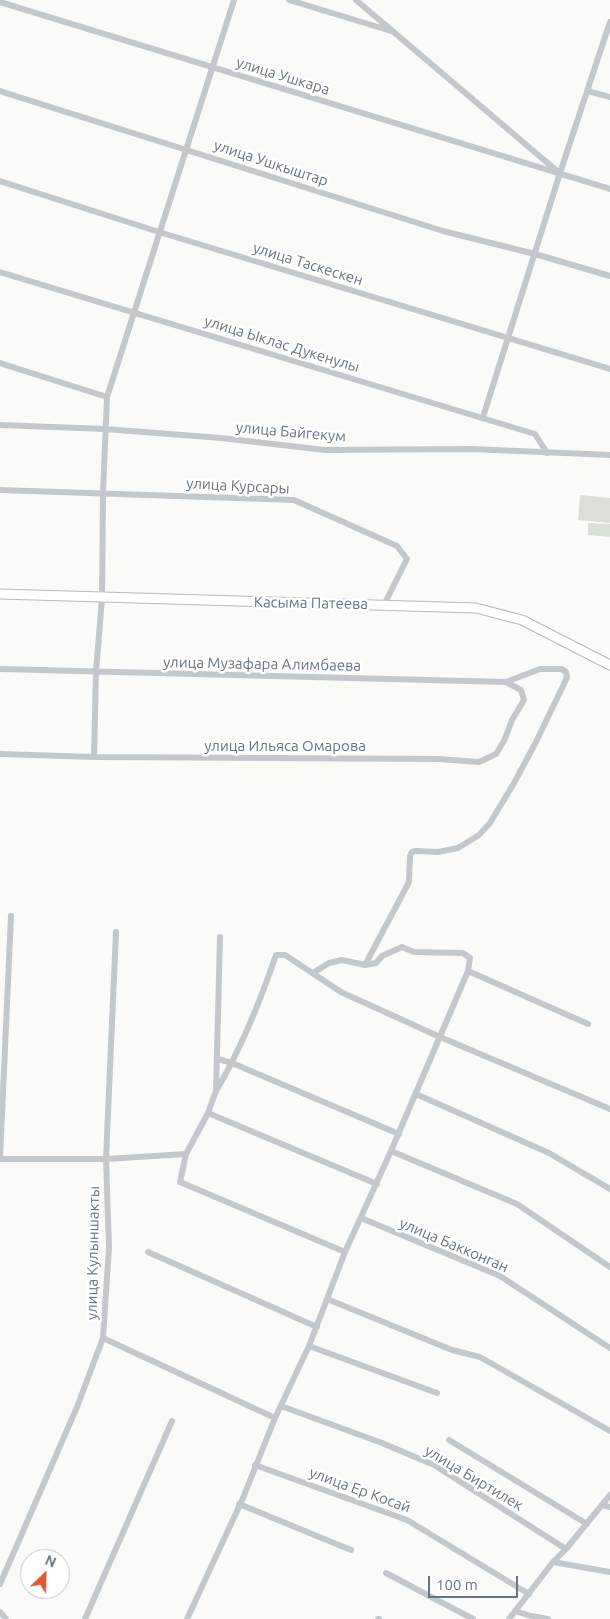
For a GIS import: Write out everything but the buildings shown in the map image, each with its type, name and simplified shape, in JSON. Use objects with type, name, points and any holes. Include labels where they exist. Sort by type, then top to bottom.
[{"type":"main road","name":"Касыма Патеева","points":[[0,594],[476,608],[522,620],[610,665]]},
{"type":"street","points":[[94,757],[96,672],[102,598],[103,493],[107,397],[234,0]]},
{"type":"street","points":[[290,0],[394,32]]},
{"type":"street","points":[[356,0],[560,173]]},
{"type":"street","name":"улица Ушкара","points":[[0,2],[610,189]]},
{"type":"street","points":[[483,417],[610,22]]},
{"type":"street","name":"улица Ушкыштар","points":[[0,90],[443,231],[535,254],[610,276]]},
{"type":"street","points":[[588,90],[610,97]]},
{"type":"street","name":"улица Таскескен","points":[[0,182],[610,369]]},
{"type":"street","name":"улица Ыклас Дукенулы","points":[[0,272],[535,434],[547,453]]},
{"type":"street","points":[[0,363],[107,397]]},
{"type":"street","name":"улица Байгекум","points":[[0,425],[105,429],[221,438],[325,450],[472,449],[610,455]]},
{"type":"street","name":"улица Курсары","points":[[0,490],[294,500],[397,546],[407,559],[384,605]]},
{"type":"street","name":"улица Музафара Алимбаева","points":[[0,668],[506,682],[521,690]]},
{"type":"street","points":[[365,965],[409,882],[412,852],[438,852],[458,848],[479,835],[490,822],[535,744],[563,686],[566,672],[562,669],[540,669],[506,682]]},
{"type":"street","name":"улица Ильяса Омарова","points":[[0,754],[94,757],[438,759],[479,762],[496,754],[504,741],[512,720],[524,700],[521,690]]},
{"type":"street","points":[[11,916],[0,1158],[106,1159],[186,1154]]},
{"type":"street","name":"улица Кулыншакты","points":[[0,1584],[77,1408],[103,1338],[108,1247],[106,1159],[116,932]]},
{"type":"street","points":[[216,1091],[220,937]]},
{"type":"street","points":[[187,1619],[239,1504],[275,1418],[309,1346],[344,1252],[399,1134],[468,971],[470,958],[463,953],[414,952],[402,947],[382,956],[376,963],[365,965],[342,960],[329,963],[313,973]]},
{"type":"street","points":[[344,1252],[180,1182],[186,1154],[208,1113],[216,1091],[232,1064],[276,955],[285,955],[341,992],[440,1037],[610,1109]]},
{"type":"street","points":[[468,971],[588,1024]]},
{"type":"street","points":[[218,1059],[399,1134]]},
{"type":"street","points":[[416,1094],[548,1153],[610,1189]]},
{"type":"street","points":[[208,1113],[377,1184]]},
{"type":"street","points":[[391,1151],[517,1204],[610,1267]]},
{"type":"street","name":"улица Бакконган","points":[[361,1218],[500,1276],[610,1348]]},
{"type":"street","points":[[148,1252],[317,1327]]},
{"type":"street","points":[[327,1299],[452,1350],[480,1357],[610,1432]]},
{"type":"street","points":[[103,1338],[275,1418]]},
{"type":"street","points":[[309,1346],[437,1393]]},
{"type":"street","name":"улица Биртилек","points":[[281,1406],[382,1443],[434,1465],[566,1549]]},
{"type":"street","points":[[85,1619],[172,1421]]},
{"type":"street","points":[[449,1440],[587,1524]]},
{"type":"street","name":"улица Ер Косай","points":[[255,1465],[408,1520],[528,1594]]},
{"type":"street","points":[[509,1619],[553,1562],[610,1495]]},
{"type":"street","points":[[239,1504],[351,1550]]},
{"type":"street","points":[[602,1505],[610,1507]]},
{"type":"street","points":[[553,1562],[610,1572]]},
{"type":"street","points":[[386,1573],[473,1619]]},
{"type":"street","points":[[515,1611],[548,1619]]},
{"type":"street","points":[[0,1612],[6,1619]]},
{"type":"shaded area","points":[[580,495],[610,498],[610,523],[578,520]]},
{"type":"shaded area","points":[[588,523],[610,524],[610,537],[588,535]]}]
